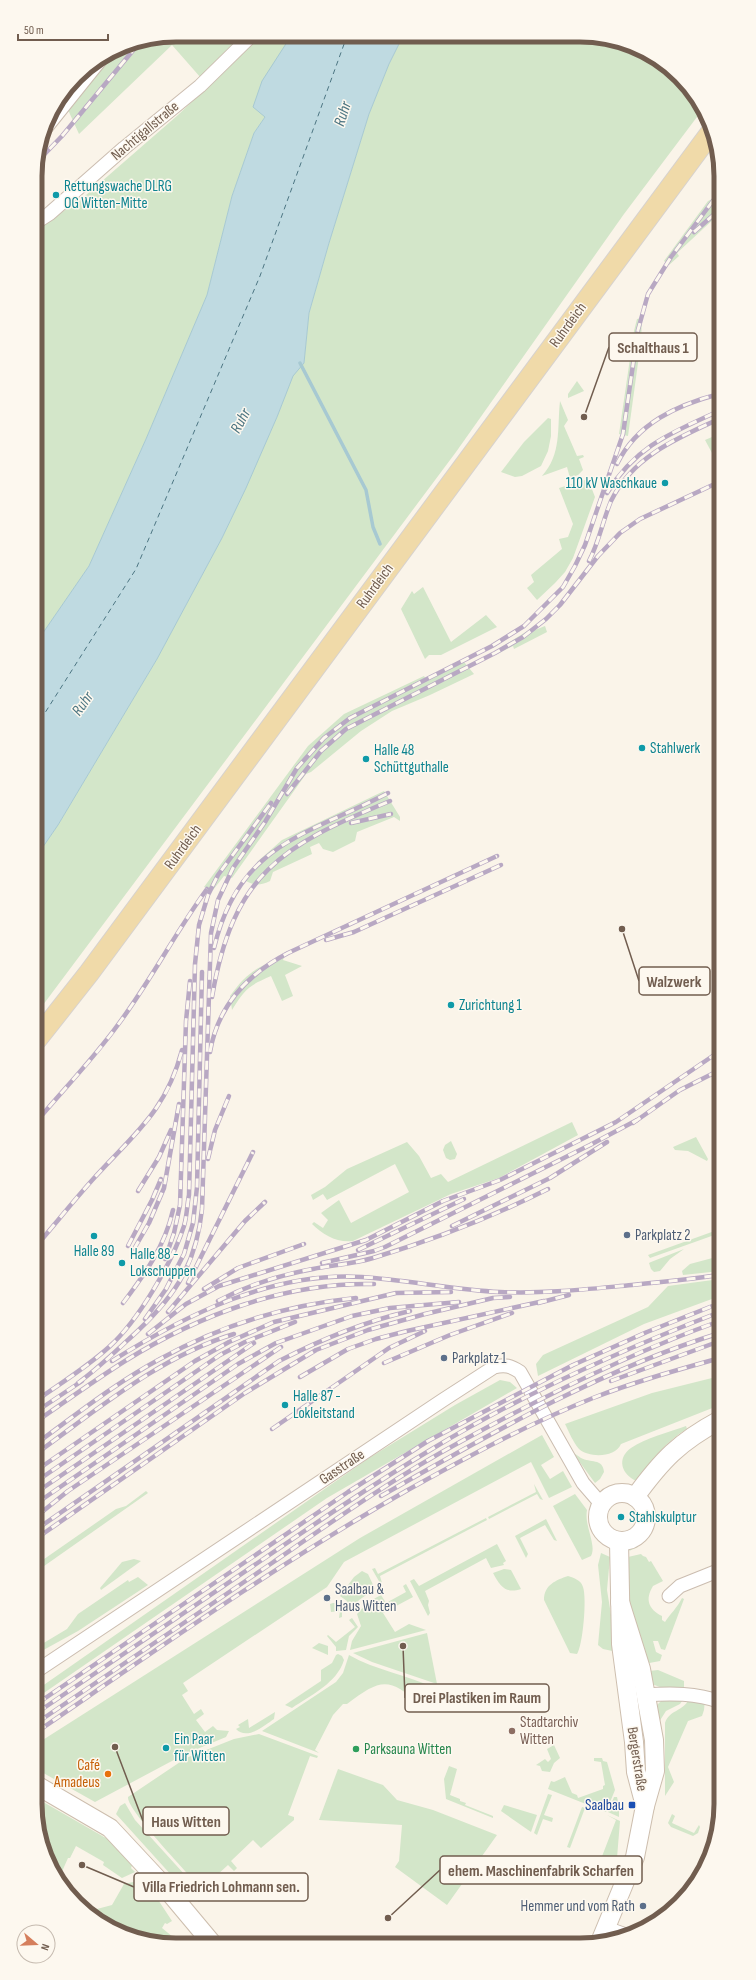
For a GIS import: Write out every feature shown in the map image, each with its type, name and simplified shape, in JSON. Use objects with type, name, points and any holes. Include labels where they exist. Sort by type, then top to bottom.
[{"type":"main road","name":"Ruhrdeich","points":[[42,1033],[89,973],[708,137]]},
{"type":"street","name":"Nachtigallstraße","points":[[42,218],[124,148],[200,86],[246,42]]},
{"type":"street","points":[[57,115],[88,75]]},
{"type":"street","name":"Gasstraße","points":[[42,1667],[494,1367],[502,1365],[510,1366],[520,1372],[583,1483],[602,1505]]},
{"type":"street","points":[[635,1497],[662,1461],[675,1448],[686,1439],[714,1423]]},
{"type":"street","points":[[618,1494],[626,1494],[635,1497],[644,1508],[646,1515],[644,1525],[637,1536],[626,1541],[619,1541],[605,1534],[600,1527],[599,1513],[602,1505],[610,1497],[618,1494]]},
{"type":"street","name":"Bergerstraße","points":[[619,1541],[620,1602],[641,1669],[636,1694],[642,1703],[630,1712],[636,1772],[646,1806]]},
{"type":"street","points":[[669,1596],[680,1586],[714,1572]]},
{"type":"street","points":[[636,1694],[687,1694],[714,1701]]},
{"type":"street","name":"Bergerstraße","points":[[603,1935],[635,1857],[655,1771],[651,1714],[636,1694]]},
{"type":"street","points":[[42,1788],[110,1828],[165,1887],[188,1917],[207,1938]]},
{"type":"green space","points":[[238,42],[201,78],[172,45],[79,134],[69,112],[63,105],[81,81],[109,60],[125,52],[159,43]]},
{"type":"green space","points":[[255,42],[288,42],[265,117],[254,133],[232,196],[207,295],[146,439],[89,566],[42,634],[42,225],[78,202],[178,115]]},
{"type":"green space","points":[[400,42],[597,43],[631,52],[647,60],[675,81],[699,115],[624,214],[456,452],[42,1006],[42,848],[58,825],[157,659],[222,538],[277,417],[293,375],[304,363],[309,313],[369,114],[389,64]]},
{"type":"green space","points":[[714,198],[714,219],[677,253],[679,256],[669,265],[664,261],[708,201]]},
{"type":"green space","points":[[642,318],[641,341],[628,436],[619,434],[634,331],[637,319]]},
{"type":"green space","points":[[577,381],[584,391],[568,398],[568,394]]},
{"type":"green space","points":[[560,401],[568,420],[564,426],[577,456],[583,455],[584,457],[579,459],[583,470],[578,475],[570,478],[567,467],[542,476],[553,459],[556,450]]},
{"type":"green space","points":[[548,418],[551,419],[551,436],[548,451],[541,466],[522,476],[515,477],[501,472],[524,442]]},
{"type":"green space","points":[[714,436],[714,457],[705,440]]},
{"type":"green space","points":[[588,479],[595,497],[573,558],[565,572],[537,600],[527,588],[534,582],[531,575],[562,549],[559,539],[568,537],[573,524],[559,488]]},
{"type":"green space","points":[[423,587],[451,642],[486,615],[497,627],[441,655],[429,655],[425,659],[401,609],[412,591],[414,594]]},
{"type":"green space","points":[[545,626],[547,632],[514,649],[513,646],[497,654],[495,651],[532,628],[535,630]]},
{"type":"green space","points":[[464,662],[474,674],[392,711],[361,731],[311,772],[306,774],[232,878],[224,876],[213,890],[204,887],[308,746],[344,714],[424,676],[427,681]]},
{"type":"green space","points":[[384,791],[400,817],[400,821],[394,817],[357,832],[355,841],[333,852],[323,849],[319,843],[310,847],[312,854],[273,872],[270,881],[252,884],[246,881],[260,865],[257,862],[282,840]]},
{"type":"green space","points":[[285,955],[283,960],[302,966],[285,975],[293,996],[282,1001],[271,976],[248,989],[240,997],[232,1010],[230,996],[242,981],[260,967]]},
{"type":"green space","points":[[572,1122],[578,1135],[499,1178],[451,1194],[353,1241],[341,1241],[331,1237],[321,1232],[312,1224],[314,1222],[323,1228],[328,1220],[321,1213],[339,1200],[351,1223],[409,1192],[395,1164],[327,1200],[323,1194],[313,1200],[311,1195],[325,1187],[347,1169],[407,1142],[419,1156],[431,1178],[441,1174],[448,1182]]},
{"type":"green space","points":[[696,1137],[708,1159],[707,1161],[688,1151],[675,1150],[673,1147]]},
{"type":"green space","points":[[451,1141],[457,1154],[455,1159],[450,1160],[446,1158],[443,1150],[445,1145]]},
{"type":"green space","points":[[714,1231],[714,1235],[650,1258],[648,1255]]},
{"type":"green space","points":[[684,1249],[670,1259],[660,1271],[654,1272],[651,1269],[649,1263]]},
{"type":"green space","points":[[714,1258],[714,1272],[683,1275],[682,1271],[690,1264]]},
{"type":"green space","points":[[714,1280],[714,1298],[644,1324],[538,1376],[536,1364],[543,1355],[648,1307],[668,1286]]},
{"type":"green space","points":[[714,1378],[714,1407],[621,1444],[618,1449],[608,1454],[595,1455],[583,1452],[573,1440],[565,1424],[652,1393]]},
{"type":"green space","points":[[500,1380],[510,1382],[517,1388],[327,1498],[42,1694],[42,1686],[369,1458],[455,1405]]},
{"type":"green space","points":[[686,1426],[687,1429],[666,1445],[636,1481],[627,1474],[624,1470],[622,1461],[626,1452],[637,1444],[650,1438]]},
{"type":"green space","points":[[542,1435],[554,1457],[541,1465],[550,1479],[563,1471],[572,1487],[549,1498],[531,1462],[344,1562],[327,1587],[183,1683],[188,1691],[182,1695],[194,1714],[201,1709],[204,1714],[196,1720],[205,1732],[213,1726],[217,1730],[229,1731],[226,1737],[185,1754],[95,1802],[42,1772],[42,1740],[360,1538]]},
{"type":"green space","points":[[573,1453],[581,1458],[599,1463],[604,1472],[600,1479],[595,1483]]},
{"type":"green space","points":[[534,1484],[543,1500],[540,1499],[537,1494],[489,1519],[488,1517],[536,1492]]},
{"type":"green space","points":[[625,1484],[631,1486],[618,1492],[602,1490],[611,1486]]},
{"type":"green space","points":[[146,1491],[148,1493],[42,1567],[42,1561],[116,1509],[126,1506]]},
{"type":"green space","points":[[575,1494],[587,1510],[587,1522],[592,1541],[591,1556],[582,1560],[553,1506]]},
{"type":"green space","points":[[647,1503],[649,1509],[649,1525],[641,1539],[636,1543],[638,1547],[629,1551],[647,1526]]},
{"type":"green space","points":[[486,1518],[487,1520],[380,1576],[382,1583],[380,1583],[372,1569],[375,1568],[378,1574]]},
{"type":"green space","points":[[546,1519],[557,1541],[554,1540],[545,1525],[520,1538],[528,1554],[526,1558],[515,1536]]},
{"type":"green space","points":[[497,1544],[506,1561],[503,1563],[504,1565],[491,1568],[486,1558],[425,1591],[429,1601],[428,1605],[430,1613],[428,1616],[410,1581],[414,1579],[419,1586]]},
{"type":"green space","points":[[601,1553],[610,1557],[607,1590],[617,1652],[603,1649],[598,1645],[602,1602],[598,1565]]},
{"type":"green space","points":[[641,1554],[646,1557],[649,1562],[651,1561],[663,1581],[653,1586],[649,1595],[649,1603],[651,1607],[662,1616],[662,1620],[665,1622],[682,1598],[684,1599],[665,1650],[661,1649],[658,1641],[653,1641],[656,1652],[662,1655],[660,1661],[644,1664],[631,1612],[628,1589],[628,1557]]},
{"type":"green space","points":[[134,1559],[141,1561],[101,1590],[100,1588],[122,1562]]},
{"type":"green space","points":[[504,1569],[511,1570],[521,1589],[507,1590],[498,1582],[493,1573]]},
{"type":"green space","points":[[362,1571],[368,1574],[375,1589],[359,1600],[351,1610],[347,1601],[340,1596],[354,1577]]},
{"type":"green space","points":[[568,1576],[581,1583],[585,1601],[583,1632],[577,1654],[570,1653],[544,1600],[548,1587],[555,1581]]},
{"type":"green space","points":[[138,1577],[148,1585],[78,1631],[42,1651],[42,1644],[67,1629],[78,1614],[128,1580],[129,1582]]},
{"type":"green space","points":[[406,1584],[413,1597],[383,1613],[395,1632],[409,1624],[426,1630],[350,1650],[352,1641],[361,1626],[357,1614],[368,1602],[381,1595],[386,1603],[406,1592],[403,1586]]},
{"type":"green space","points":[[337,1603],[342,1608],[342,1617],[339,1618],[340,1611],[331,1612],[330,1604]]},
{"type":"green space","points":[[352,1618],[358,1627],[349,1636],[346,1650],[336,1651],[336,1647],[327,1636],[328,1635],[336,1642],[355,1627],[349,1620]]},
{"type":"green space","points":[[427,1633],[437,1684],[372,1662],[353,1653]]},
{"type":"green space","points":[[319,1643],[328,1646],[328,1655],[312,1648]]},
{"type":"green space","points":[[338,1654],[342,1656],[344,1660],[341,1668],[329,1682],[292,1708],[285,1705],[321,1681],[321,1670],[332,1663]]},
{"type":"green space","points":[[349,1655],[369,1665],[413,1679],[435,1688],[429,1704],[420,1705],[400,1689],[392,1685],[384,1684],[376,1686],[347,1704],[343,1704],[333,1715],[315,1750],[319,1753],[262,1731],[336,1682],[343,1673]]},
{"type":"green space","points":[[658,1670],[684,1681],[684,1690],[670,1691],[652,1684],[649,1671]]},
{"type":"green space","points":[[663,1699],[682,1701],[680,1704],[666,1711],[659,1722],[657,1705]]},
{"type":"green space","points":[[689,1699],[705,1700],[704,1710],[702,1716],[688,1721],[668,1767],[674,1782],[665,1796],[665,1723],[670,1715],[684,1706]]},
{"type":"green space","points":[[275,1712],[274,1719],[256,1731],[245,1733],[236,1729],[240,1727],[238,1725],[248,1719],[249,1728]]},
{"type":"green space","points":[[259,1734],[318,1756],[317,1758],[310,1756],[288,1815],[294,1817],[294,1820],[261,1848],[253,1840],[231,1861],[237,1868],[234,1871],[228,1865],[205,1886],[211,1893],[208,1896],[149,1830],[130,1804],[128,1797],[186,1758],[234,1739]]},
{"type":"green space","points":[[554,1745],[560,1758],[554,1763],[550,1772],[542,1771],[540,1766],[536,1765],[545,1759],[548,1762],[551,1759],[547,1749]]},
{"type":"green space","points":[[594,1758],[602,1758],[603,1761],[607,1762],[615,1790],[606,1812],[548,1789],[551,1781],[554,1782],[565,1777],[572,1793],[577,1795],[578,1798],[603,1789],[603,1786],[605,1785],[601,1762],[594,1761]]},
{"type":"green space","points":[[449,1766],[457,1769],[450,1795],[466,1803],[465,1805],[493,1816],[493,1818],[446,1799],[444,1779]]},
{"type":"green space","points":[[338,1769],[383,1785],[397,1800],[433,1810],[497,1835],[447,1905],[395,1867],[399,1861],[402,1825],[319,1820]]},
{"type":"green space","points":[[548,1794],[552,1795],[544,1815],[553,1818],[552,1822],[543,1819],[537,1835],[534,1833]]},
{"type":"green space","points":[[614,1797],[617,1797],[619,1806],[616,1810],[619,1811],[619,1817],[608,1812]]},
{"type":"green space","points":[[42,1801],[111,1841],[133,1863],[131,1868],[135,1872],[122,1878],[103,1865],[104,1862],[76,1846],[70,1858],[68,1858],[61,1873],[49,1847],[42,1812]]},
{"type":"green space","points":[[125,1803],[135,1820],[205,1897],[199,1902],[182,1887],[116,1814],[120,1806]]},
{"type":"green space","points":[[504,1805],[537,1815],[531,1832],[501,1811]]},
{"type":"green space","points":[[582,1807],[585,1808],[570,1848],[567,1847]]},
{"type":"green space","points":[[672,1814],[675,1816],[672,1823],[694,1833],[699,1825],[700,1827],[698,1833],[693,1836],[671,1827],[668,1823]]},
{"type":"green space","points":[[607,1815],[620,1821],[617,1858],[609,1861],[601,1859],[616,1820]]},
{"type":"green space","points":[[142,1880],[151,1889],[172,1921],[167,1924],[165,1923],[162,1928],[174,1938],[159,1937],[133,1931],[109,1920],[87,1903],[97,1909],[112,1905],[124,1884]]},
{"type":"water","name":"Ruhr","points":[[287,42],[400,42],[389,64],[369,114],[329,243],[309,313],[304,363],[293,376],[246,488],[222,538],[157,659],[58,825],[42,848],[42,634],[89,566],[146,439],[207,295],[232,196],[254,133],[265,117],[253,107],[262,81]]},
{"type":"waterway","points":[[300,363],[366,490],[373,527],[380,544]]},
{"type":"ferry route","points":[[42,718],[136,569],[260,276],[345,42]]},
{"type":"railway","points":[[44,154],[62,136],[134,49]]},
{"type":"railway","points":[[78,1383],[111,1356],[158,1311],[179,1282],[188,1266],[194,1249],[202,1209],[211,933],[218,900],[233,868],[265,822],[297,768],[324,738],[350,718],[492,646],[524,626],[563,587],[585,545],[623,434],[638,330],[648,294],[671,257],[714,199]]},
{"type":"railway","points":[[694,232],[714,214]]},
{"type":"railway","points":[[617,464],[635,437],[647,427],[674,410],[703,398],[714,395]]},
{"type":"railway","points":[[607,493],[630,463],[643,452],[670,434],[714,413]]},
{"type":"railway","points":[[589,561],[596,546],[611,501],[631,472],[657,451],[687,434],[714,421]]},
{"type":"railway","points":[[287,794],[321,751],[346,729],[495,653],[523,637],[546,619],[560,605],[598,556],[620,533],[640,519],[714,484]]},
{"type":"railway","points":[[214,948],[225,913],[240,886],[258,864],[280,847],[304,833],[388,793]]},
{"type":"railway","points":[[212,997],[221,955],[233,921],[249,893],[268,870],[291,850],[319,833],[390,801]]},
{"type":"railway","points":[[42,1397],[74,1375],[109,1347],[120,1336],[153,1291],[179,1241],[185,1222],[189,1195],[195,964],[199,925],[208,895],[218,875],[271,803]]},
{"type":"railway","points":[[351,823],[391,814]]},
{"type":"railway","points":[[210,1052],[214,1035],[228,1006],[248,981],[273,961],[497,856]]},
{"type":"railway","points":[[326,940],[354,932],[501,865]]},
{"type":"railway","points":[[42,1115],[117,1026],[207,889]]},
{"type":"railway","points":[[145,1319],[166,1289],[184,1254],[193,1223],[197,1187],[202,972]]},
{"type":"railway","points":[[165,1259],[174,1233],[180,1205],[186,1021],[190,981]]},
{"type":"railway","points":[[42,1239],[88,1185],[148,1120],[167,1089],[182,1050]]},
{"type":"railway","points":[[148,1334],[186,1304],[219,1286],[366,1240],[443,1201],[500,1180],[616,1122],[714,1055]]},
{"type":"railway","points":[[633,1123],[680,1090],[714,1073]]},
{"type":"railway","points":[[208,1159],[215,1130],[229,1096]]},
{"type":"railway","points":[[134,1249],[149,1223],[164,1188],[179,1104]]},
{"type":"railway","points":[[322,1263],[385,1247],[637,1120]]},
{"type":"railway","points":[[138,1191],[159,1157],[171,1130]]},
{"type":"railway","points":[[452,1226],[550,1178],[607,1142]]},
{"type":"railway","points":[[188,1283],[253,1152]]},
{"type":"railway","points":[[128,1246],[152,1200],[161,1179]]},
{"type":"railway","points":[[218,1301],[253,1285],[288,1274],[366,1260],[418,1244],[484,1218],[548,1189]]},
{"type":"railway","points":[[358,1250],[464,1199]]},
{"type":"railway","points":[[168,1312],[245,1221],[265,1202]]},
{"type":"railway","points":[[123,1303],[139,1281],[159,1248],[165,1236],[173,1210]]},
{"type":"railway","points":[[204,1289],[238,1268],[304,1244]]},
{"type":"railway","points":[[112,1361],[169,1328],[200,1313],[263,1289],[296,1281],[329,1277],[362,1277],[483,1291],[533,1292],[566,1291],[714,1276]]},
{"type":"railway","points":[[42,1418],[125,1361],[153,1344],[213,1316],[244,1304],[276,1295],[341,1285],[374,1284]]},
{"type":"railway","points":[[42,1467],[195,1361],[229,1342],[274,1322],[396,1293],[451,1292]]},
{"type":"railway","points":[[538,1303],[569,1295]]},
{"type":"railway","points":[[42,1535],[245,1393],[316,1350],[368,1330],[425,1314],[493,1298],[510,1297]]},
{"type":"railway","points":[[42,1439],[128,1378],[160,1359],[207,1336],[255,1318],[280,1311],[330,1301],[356,1298]]},
{"type":"railway","points":[[300,1377],[348,1349],[376,1339],[544,1301]]},
{"type":"railway","points":[[42,1500],[238,1364],[276,1343],[352,1316],[390,1308],[459,1302]]},
{"type":"railway","points":[[42,1700],[348,1492],[428,1441],[573,1365],[647,1332],[714,1305]]},
{"type":"railway","points":[[42,1526],[279,1361],[311,1345],[343,1332],[376,1320],[410,1311]]},
{"type":"railway","points":[[384,1363],[450,1335],[512,1313]]},
{"type":"railway","points":[[42,1709],[323,1518],[388,1476],[466,1429],[573,1374],[714,1314]]},
{"type":"railway","points":[[42,1478],[220,1355],[245,1342],[295,1322]]},
{"type":"railway","points":[[42,1719],[341,1515],[412,1470],[523,1408],[555,1392],[620,1361],[714,1323]]},
{"type":"railway","points":[[272,1429],[389,1348],[425,1331]]},
{"type":"railway","points":[[42,1449],[131,1385],[181,1356],[234,1334]]},
{"type":"railway","points":[[381,1496],[505,1427],[589,1384],[675,1348],[714,1335]]},
{"type":"railway","points":[[42,1489],[254,1343]]},
{"type":"railway","points":[[611,1381],[714,1343]]},
{"type":"railway","points":[[42,1512],[68,1491],[281,1347]]},
{"type":"railway","points":[[42,1728],[174,1638],[312,1547],[429,1478],[521,1430],[593,1398],[640,1381],[714,1360]]},
{"type":"railway","points":[[42,1408],[82,1381]]},
{"type":"place","name":"Rettungswache DLRG OG Witten-Mitte","points":[[56,195]]},
{"type":"place","name":"Schalthaus 1","points":[[584,417]]},
{"type":"place","name":"110 kV Waschkaue","points":[[665,483]]},
{"type":"place","name":"Stahlwerk","points":[[642,748]]},
{"type":"place","name":"Halle 48 Schüttguthalle","points":[[366,759]]},
{"type":"place","name":"Walzwerk","points":[[622,929]]},
{"type":"place","name":"Zurichtung 1","points":[[451,1005]]},
{"type":"place","name":"Parkplatz 2","points":[[627,1235]]},
{"type":"place","name":"Halle 89","points":[[94,1236]]},
{"type":"place","name":"Halle 88 - Lokschuppen","points":[[122,1263]]},
{"type":"place","name":"Parkplatz 1","points":[[444,1358]]},
{"type":"place","name":"Halle 87 - Lokleitstand","points":[[285,1405]]},
{"type":"place","name":"Stahlskulptur","points":[[621,1517]]},
{"type":"place","name":"Saalbau & Haus Witten","points":[[327,1598]]},
{"type":"place","name":"Drei Plastiken im Raum","points":[[403,1646]]},
{"type":"place","name":"Stadtarchiv Witten","points":[[512,1731]]},
{"type":"place","name":"Haus Witten","points":[[115,1747]]},
{"type":"place","name":"Ein Paar für Witten","points":[[166,1748]]},
{"type":"place","name":"Parksauna Witten","points":[[356,1749]]},
{"type":"place","name":"Café Amadeus","points":[[108,1774]]},
{"type":"place","name":"Saalbau","points":[[632,1805]]},
{"type":"place","name":"Villa Friedrich Lohmann sen.","points":[[82,1865]]},
{"type":"place","name":"Hemmer und vom Rath","points":[[643,1906]]},
{"type":"place","name":"ehem. Maschinenfabrik Scharfen","points":[[388,1918]]}]
